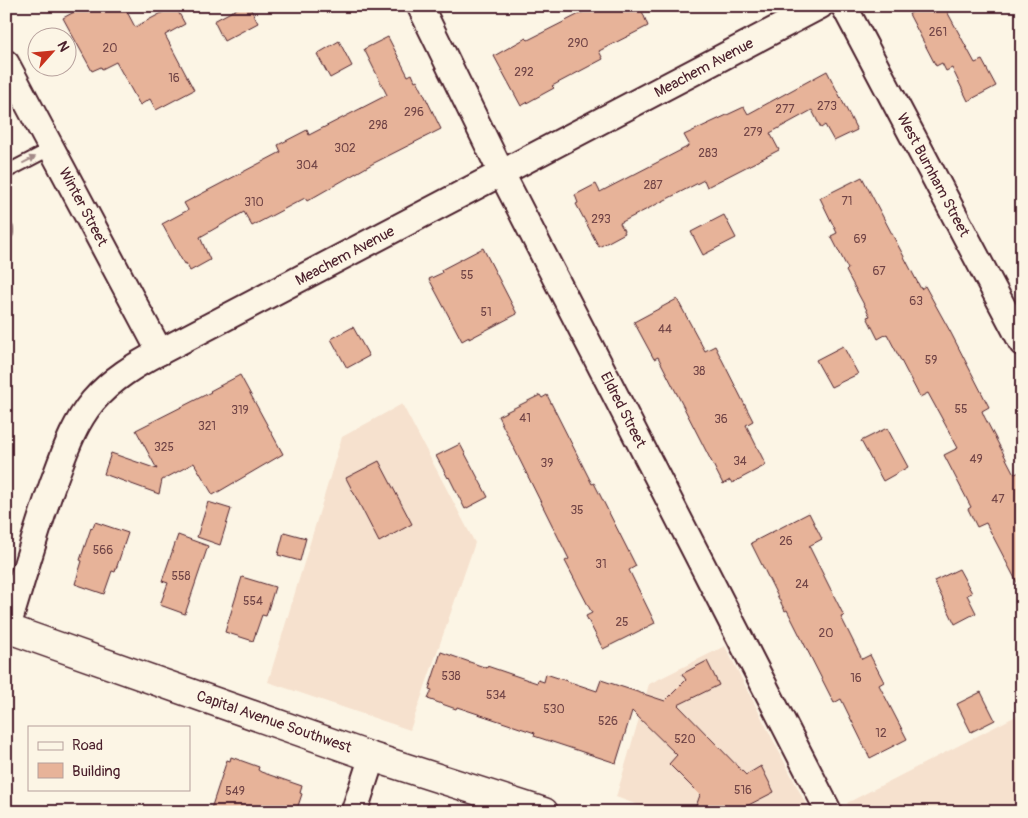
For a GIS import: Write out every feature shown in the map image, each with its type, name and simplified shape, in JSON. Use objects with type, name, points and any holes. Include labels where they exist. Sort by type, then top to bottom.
[{"type":"main road","name":"Capital Avenue Southwest","points":[[7,628],[372,756],[486,803],[544,812]]},
{"type":"street","name":"Eldred Street","points":[[420,6],[502,174],[830,812]]},
{"type":"street","name":"Meachem Avenue","points":[[7,628],[47,501],[74,430],[83,414],[106,387],[133,367],[160,352],[820,6]]},
{"type":"street","name":"West Burnham Street","points":[[844,6],[1022,343]]},
{"type":"street","name":"Winter Street","points":[[6,63],[160,352]]},
{"type":"street","points":[[354,812],[372,756]]},
{"type":"lane","points":[[6,172],[52,148]]},
{"type":"shaded area","points":[[402,404],[475,543],[410,730],[268,682],[342,437]]},
{"type":"shaded area","points":[[725,646],[810,812],[657,812],[616,797],[649,684]]},
{"type":"shaded area","points":[[1022,713],[1022,812],[852,812],[847,803]]},
{"type":"building","points":[[85,6],[124,6],[135,27],[175,6],[185,24],[165,35],[194,90],[156,110],[150,99],[140,105],[116,62],[102,69],[101,67],[92,71],[78,45],[78,28],[68,28],[63,18]]},
{"type":"building","points":[[242,6],[249,6],[258,23],[224,41],[214,21]]},
{"type":"building","points":[[595,6],[640,6],[648,26],[599,51],[603,59],[552,86],[554,88],[521,106],[494,56],[526,38],[528,40]]},
{"type":"building","points":[[924,6],[944,6],[975,63],[982,60],[996,86],[968,101],[952,68],[946,71],[942,63],[936,66],[909,14]]},
{"type":"building","points":[[388,37],[408,76],[412,74],[415,81],[417,80],[441,129],[372,164],[307,201],[305,198],[252,226],[244,212],[200,237],[210,260],[190,271],[186,263],[184,264],[162,224],[188,210],[184,203],[281,152],[278,145],[307,130],[309,135],[387,95],[364,49]]},
{"type":"building","points":[[339,41],[352,66],[330,78],[317,54]]},
{"type":"building","points":[[827,71],[857,130],[834,141],[825,125],[821,128],[812,110],[770,133],[779,150],[707,187],[704,180],[620,223],[625,233],[599,247],[576,204],[578,203],[575,195],[596,184],[600,192],[687,147],[689,144],[684,135],[744,107],[748,114]]},
{"type":"building","points":[[862,177],[921,289],[925,286],[951,333],[989,407],[982,411],[1013,472],[1015,474],[1022,471],[1022,592],[986,523],[977,527],[968,509],[971,507],[944,455],[958,448],[928,393],[920,397],[887,334],[878,339],[867,317],[870,316],[846,271],[848,269],[831,236],[837,233],[820,198]]},
{"type":"building","points":[[724,215],[736,238],[703,255],[691,232]]},
{"type":"building","points":[[483,248],[517,314],[462,341],[429,279],[442,273],[441,270]]},
{"type":"building","points":[[677,299],[705,351],[715,346],[753,421],[746,425],[766,465],[732,483],[730,480],[723,484],[658,357],[654,359],[634,322]]},
{"type":"building","points":[[353,327],[369,356],[347,368],[331,339]]},
{"type":"building","points":[[843,346],[858,374],[831,387],[816,360]]},
{"type":"building","points":[[240,375],[283,454],[213,495],[194,463],[162,480],[159,494],[104,474],[111,453],[157,469],[136,430]]},
{"type":"building","points":[[540,395],[542,398],[547,395],[636,566],[629,570],[655,623],[603,649],[586,616],[592,613],[565,561],[569,559],[498,416]]},
{"type":"building","points":[[887,428],[908,467],[883,481],[861,441]]},
{"type":"building","points":[[460,444],[488,497],[465,509],[436,456]]},
{"type":"building","points":[[379,461],[412,524],[379,542],[346,478]]},
{"type":"building","points":[[208,502],[231,509],[220,545],[197,537]]},
{"type":"building","points":[[809,513],[822,539],[809,546],[844,616],[841,617],[862,659],[870,655],[884,682],[879,685],[907,739],[870,758],[841,699],[834,703],[751,543]]},
{"type":"building","points":[[95,522],[128,533],[115,572],[112,571],[104,594],[75,584],[82,561],[80,560],[91,528]]},
{"type":"building","points":[[284,532],[306,538],[300,561],[278,555]]},
{"type":"building","points":[[178,535],[208,546],[185,614],[160,605],[168,583],[162,581]]},
{"type":"building","points":[[959,569],[972,593],[967,595],[976,613],[955,624],[934,581]]},
{"type":"building","points":[[242,577],[275,587],[266,616],[262,615],[253,641],[225,632]]},
{"type":"building","points":[[441,652],[537,683],[538,680],[544,682],[546,674],[597,691],[601,680],[665,701],[686,680],[682,674],[707,661],[719,685],[678,705],[746,775],[761,766],[774,792],[735,812],[694,812],[700,795],[669,764],[677,755],[632,711],[616,763],[534,736],[535,733],[428,699],[432,690],[429,689]]},
{"type":"building","points":[[981,692],[995,720],[971,732],[957,704]]},
{"type":"building","points":[[231,757],[259,767],[258,770],[261,772],[302,786],[300,793],[302,794],[296,812],[210,812],[227,760],[230,761]]}]
